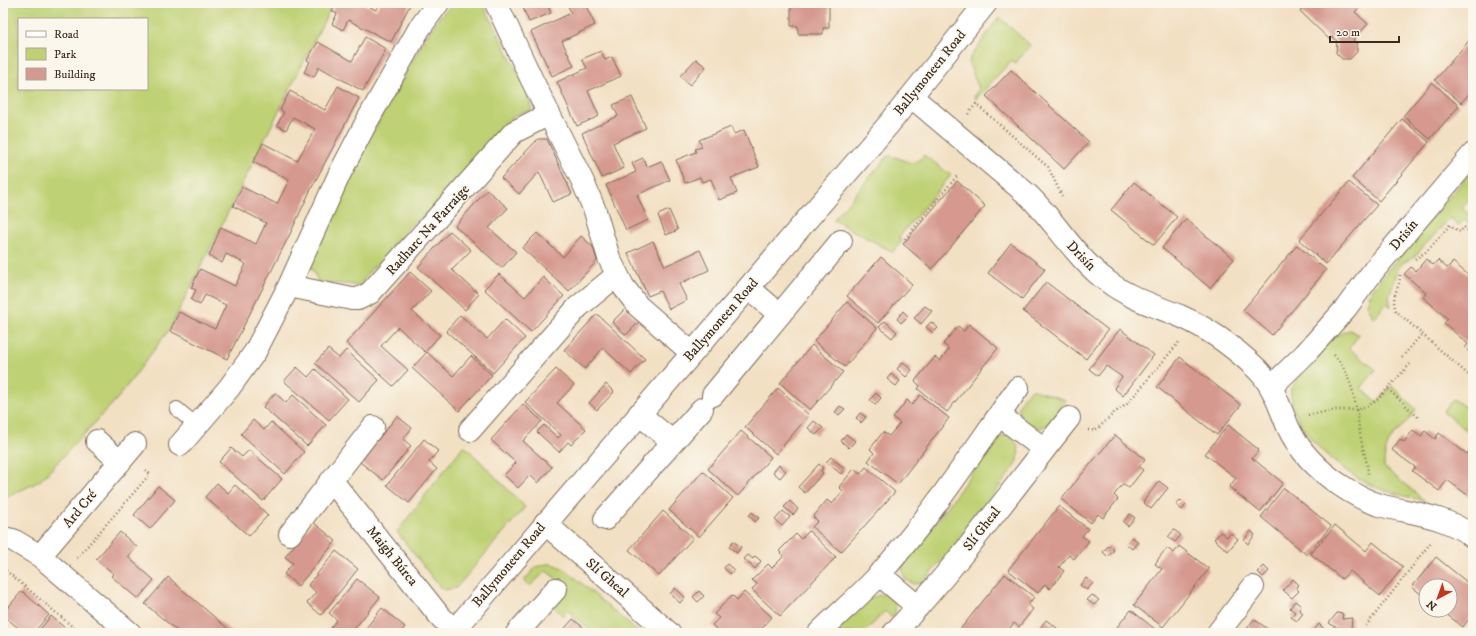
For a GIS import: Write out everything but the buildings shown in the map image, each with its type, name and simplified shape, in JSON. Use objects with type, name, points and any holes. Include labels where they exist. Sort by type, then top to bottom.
[{"type":"street","points":[[180,445],[229,388],[248,363],[289,286],[339,175],[366,123],[419,29],[438,3]]},
{"type":"street","points":[[496,3],[590,199],[609,258],[617,275],[638,306],[692,353]]},
{"type":"street","name":"Ballymoneen Road","points":[[453,632],[912,97],[986,3]]},
{"type":"street","name":"Drisín","points":[[912,97],[954,130],[1032,198],[1086,264],[1107,281],[1143,302],[1202,327],[1256,368],[1271,387],[1288,428],[1310,460],[1330,478],[1360,497],[1382,506],[1450,522],[1473,537]]},
{"type":"street","name":"Radharc Na Farraige","points":[[289,286],[352,299],[358,299],[370,293],[514,132],[549,114]]},
{"type":"street","name":"Drisín","points":[[1271,387],[1346,308],[1374,270],[1473,154]]},
{"type":"street","points":[[605,519],[673,442],[779,314],[842,241]]},
{"type":"street","points":[[470,430],[578,307],[617,275]]},
{"type":"street","points":[[749,288],[779,314]]},
{"type":"street","points":[[819,633],[879,574],[918,527],[1018,388]]},
{"type":"street","points":[[639,414],[673,442]]},
{"type":"street","points":[[999,415],[1044,449]]},
{"type":"street","name":"Slí Gheal","points":[[894,633],[918,607],[986,526],[1069,418]]},
{"type":"street","points":[[290,534],[373,427]]},
{"type":"street","points":[[97,442],[127,453]]},
{"type":"street","name":"Ard Cré","points":[[40,556],[127,453]]},
{"type":"street","name":"Maigh Búrca","points":[[332,481],[453,632]]},
{"type":"street","name":"Slí Gheal","points":[[545,523],[669,633]]},
{"type":"street","points":[[3,538],[13,540],[40,556],[138,628]]},
{"type":"street","points":[[879,574],[918,607]]},
{"type":"street","points":[[1218,633],[1253,588]]},
{"type":"street","points":[[517,633],[556,589]]},
{"type":"lane","points":[[177,409],[197,426]]},
{"type":"path","points":[[954,130],[976,104],[1048,167],[1064,200]]},
{"type":"path","points":[[905,239],[957,176]]},
{"type":"path","points":[[1412,260],[1426,252],[1450,225],[1460,232],[1464,227],[1473,235]]},
{"type":"path","points":[[1402,270],[1393,297],[1396,311],[1472,378]]},
{"type":"path","points":[[1402,357],[1422,334]]},
{"type":"path","points":[[1069,418],[1087,430],[1096,430],[1114,413],[1127,404],[1185,335]]},
{"type":"path","points":[[1317,340],[1334,356],[1347,373],[1352,386],[1362,444],[1368,463],[1368,478],[1360,497]]},
{"type":"path","points":[[1284,416],[1299,416],[1336,410],[1357,410],[1370,405],[1388,389],[1410,364]]},
{"type":"path","points":[[1388,389],[1418,417]]},
{"type":"path","points":[[74,562],[150,474],[127,453]]},
{"type":"path","points":[[1366,626],[1434,540]]},
{"type":"path","points":[[3,568],[80,633]]},
{"type":"path","points":[[138,628],[158,633]]},
{"type":"green space","points":[[3,3],[333,3],[169,330],[117,399],[40,481],[3,499]]},
{"type":"green space","points":[[455,3],[480,3],[485,8],[524,85],[532,110],[518,113],[505,123],[463,173],[450,185],[430,211],[409,226],[382,260],[371,269],[359,286],[319,283],[310,265],[359,157],[424,40],[441,15]]},
{"type":"green space","points":[[999,17],[1031,46],[1014,64],[1011,61],[976,99],[974,97],[979,89],[969,64],[970,58]]},
{"type":"green space","points":[[924,155],[951,175],[898,238],[902,241],[893,252],[833,220],[888,156],[907,162],[915,162]]},
{"type":"green space","points":[[1468,175],[1473,175],[1473,195],[1462,208],[1473,218],[1473,227],[1464,220],[1459,225],[1450,218],[1413,258],[1404,262],[1399,267],[1389,296],[1391,307],[1386,303],[1374,319],[1367,304],[1372,289]]},
{"type":"green space","points":[[1350,330],[1359,335],[1349,348],[1376,370],[1361,388],[1377,402],[1392,386],[1416,409],[1390,440],[1385,456],[1384,467],[1425,501],[1383,490],[1356,477],[1329,458],[1306,432],[1297,418],[1292,403],[1291,388],[1310,362],[1332,339],[1341,333]]},
{"type":"green space","points":[[1031,389],[1066,400],[1052,420],[1043,427],[1038,428],[1027,423],[1018,409],[1023,397]]},
{"type":"green space","points":[[1473,397],[1473,435],[1443,412],[1453,399],[1465,407]]},
{"type":"green space","points":[[1006,435],[1015,441],[1018,448],[1018,457],[1014,467],[951,550],[922,583],[914,584],[905,579],[902,568],[905,562],[938,520],[997,438]]},
{"type":"green space","points":[[464,445],[525,507],[456,588],[444,590],[439,586],[397,532]]},
{"type":"green space","points":[[546,564],[553,564],[565,569],[639,633],[593,633],[568,611],[563,616],[553,606],[569,588],[546,571],[530,586],[524,581],[536,567]]},
{"type":"green space","points":[[883,594],[890,597],[895,603],[895,610],[892,618],[885,611],[864,633],[834,633],[871,598]]}]
